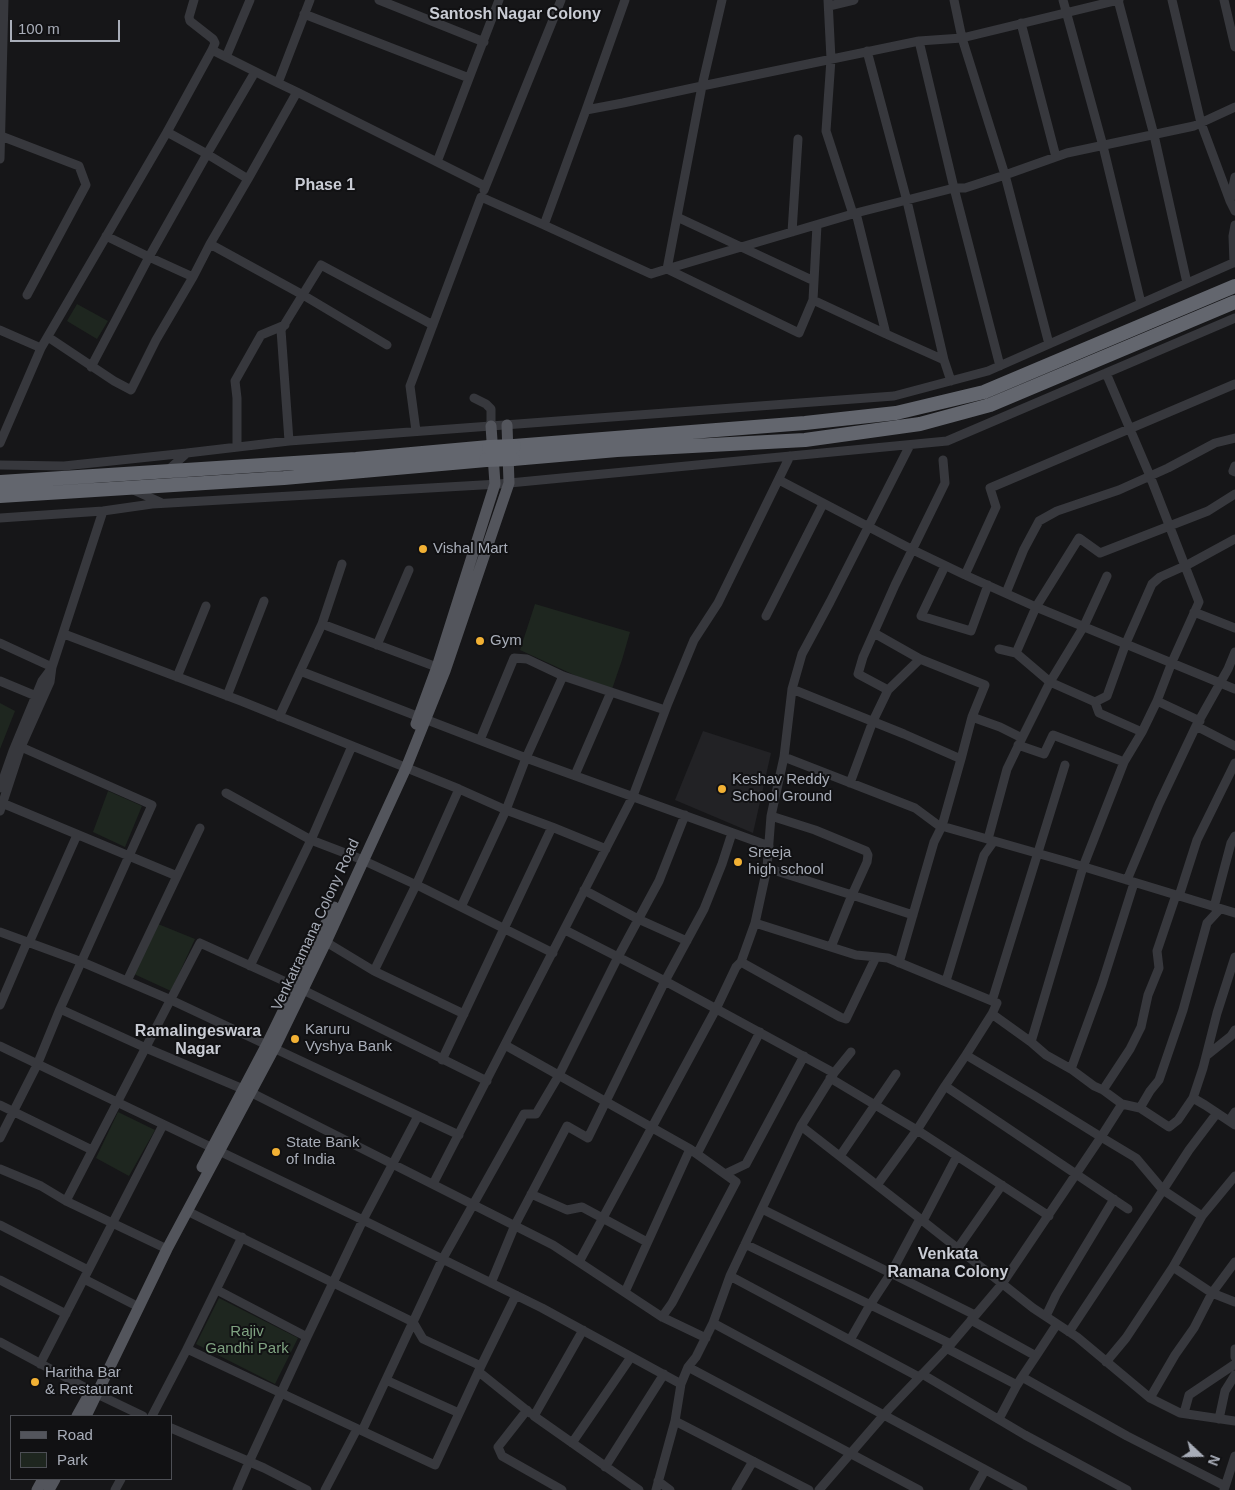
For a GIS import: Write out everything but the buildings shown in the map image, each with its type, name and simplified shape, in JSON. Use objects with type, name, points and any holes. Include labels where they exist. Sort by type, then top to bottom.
[{"type":"highway","points":[[0,496],[284,478],[513,452],[617,450],[805,440],[920,424],[990,405],[1231,296]]},
{"type":"highway","points":[[0,482],[356,459],[488,454]]},
{"type":"main road","name":"Venkatramana Colony Road","points":[[86,1415],[94,1392],[164,1247],[187,1211],[246,1090],[271,1046],[299,988],[326,942],[360,859],[403,767],[423,718],[508,483],[507,425]]},
{"type":"main road","points":[[441,669],[494,484],[491,426]]},
{"type":"main road","points":[[299,988],[360,859]]},
{"type":"main road","points":[[78,1415],[94,1392],[133,1304],[216,1149]]},
{"type":"street","points":[[0,158],[4,0]]},
{"type":"street","points":[[0,443],[41,348],[167,132],[215,43],[213,39],[190,21],[188,17],[194,0],[189,0]]},
{"type":"street","points":[[226,57],[250,0]]},
{"type":"street","points":[[278,83],[310,0]]},
{"type":"street","points":[[379,0],[484,42]]},
{"type":"street","points":[[436,162],[499,0]]},
{"type":"street","points":[[416,431],[410,386],[485,186],[560,0]]},
{"type":"street","points":[[544,225],[625,0]]},
{"type":"street","points":[[667,270],[702,86],[722,0]]},
{"type":"street","points":[[854,0],[828,3],[831,59],[826,131],[854,213],[886,334]]},
{"type":"street","points":[[954,0],[962,38],[1005,175],[1049,344]]},
{"type":"street","points":[[1063,0],[1103,146],[1141,303]]},
{"type":"street","points":[[586,110],[623,104],[919,41],[962,38],[1118,0],[1154,135],[1186,283]]},
{"type":"street","points":[[1172,0],[1202,123],[1235,211]]},
{"type":"street","points":[[1224,0],[1235,47]]},
{"type":"street","points":[[304,14],[469,78]]},
{"type":"street","points":[[1021,23],[1056,157]]},
{"type":"street","points":[[919,41],[954,188],[1000,366]]},
{"type":"street","points":[[212,50],[485,186]]},
{"type":"street","points":[[867,52],[906,201],[944,360],[951,381]]},
{"type":"street","points":[[92,367],[149,257],[255,72]]},
{"type":"street","points":[[48,337],[92,367],[131,390],[156,340],[297,92]]},
{"type":"street","points":[[481,197],[651,274],[854,213],[954,188],[965,188],[1056,157],[1202,123],[1235,107]]},
{"type":"street","points":[[167,132],[248,179]]},
{"type":"street","points":[[1,136],[79,166],[86,185],[27,295]]},
{"type":"street","points":[[792,232],[798,139]]},
{"type":"street","points":[[1230,201],[1235,177]]},
{"type":"street","points":[[677,217],[744,246],[814,281]]},
{"type":"street","points":[[667,270],[799,333],[813,300],[817,225]]},
{"type":"street","points":[[0,465],[64,466],[288,441],[894,396],[988,371],[1234,262],[1233,236],[1235,225]]},
{"type":"street","points":[[106,236],[193,277]]},
{"type":"street","points":[[210,244],[303,295],[386,344]]},
{"type":"street","points":[[288,441],[281,330],[321,265],[433,325]]},
{"type":"street","points":[[813,300],[944,360]]},
{"type":"street","points":[[0,518],[103,511],[163,503],[508,483],[947,441],[1235,319]]},
{"type":"street","points":[[237,448],[235,381],[261,335],[285,325]]},
{"type":"street","points":[[0,330],[41,348]]},
{"type":"street","points":[[1031,1042],[1083,867],[1124,762],[1142,732],[1157,701],[1199,602],[1150,476],[1106,373]]},
{"type":"street","points":[[965,575],[996,507],[990,488],[1235,384]]},
{"type":"street","points":[[474,398],[491,409],[491,426]]},
{"type":"street","points":[[1006,593],[1024,549],[1039,521],[1057,510],[1119,490],[1215,443],[1235,438]]},
{"type":"street","points":[[580,1262],[716,1009],[736,967],[741,962],[755,923],[767,868],[771,816],[784,758],[792,688],[802,654],[910,445]]},
{"type":"street","points":[[166,471],[186,453]]},
{"type":"street","points":[[433,1184],[633,796],[665,710],[694,640],[718,603],[790,456]]},
{"type":"street","points":[[888,690],[858,674],[863,658],[895,585],[945,483],[943,460]]},
{"type":"street","points":[[1235,466],[1233,471],[1235,472]]},
{"type":"street","points":[[779,480],[945,566],[1036,607],[1235,689]]},
{"type":"street","points":[[127,488],[163,503]]},
{"type":"street","points":[[1016,653],[1036,607],[1079,538],[1100,554],[1208,511],[1235,494]]},
{"type":"street","points":[[766,616],[824,504]]},
{"type":"street","points":[[103,511],[52,667],[50,682],[21,747],[1,807],[77,835],[177,876]]},
{"type":"street","points":[[1095,702],[1107,696],[1126,643],[1152,584],[1160,577],[1235,539]]},
{"type":"street","points":[[279,717],[322,624],[342,564]]},
{"type":"street","points":[[945,566],[921,616],[971,632],[988,585]]},
{"type":"street","points":[[377,645],[409,570]]},
{"type":"street","points":[[946,981],[984,855],[991,840],[1007,768],[1050,682],[1084,626],[1107,576]]},
{"type":"street","points":[[228,696],[264,601]]},
{"type":"street","points":[[177,677],[206,606]]},
{"type":"street","points":[[1194,612],[1235,628]]},
{"type":"street","points":[[322,624],[441,669]]},
{"type":"street","points":[[874,633],[920,659],[985,685],[972,717],[942,826],[934,842],[899,963]]},
{"type":"street","points":[[64,634],[228,696],[606,849]]},
{"type":"street","points":[[0,642],[52,667]]},
{"type":"street","points":[[999,650],[1016,653],[1050,682],[1095,702],[1099,713],[1142,732]]},
{"type":"street","points":[[1071,1069],[1102,984],[1130,881],[1159,804],[1235,652]]},
{"type":"street","points":[[480,740],[514,658],[527,659],[563,676],[665,710]]},
{"type":"street","points":[[850,783],[873,722],[888,690],[920,659]]},
{"type":"street","points":[[0,788],[42,680],[52,667]]},
{"type":"street","points":[[300,671],[526,758],[769,846]]},
{"type":"street","points":[[461,907],[506,810],[526,758],[563,676]]},
{"type":"street","points":[[0,681],[36,696]]},
{"type":"street","points":[[792,688],[961,758]]},
{"type":"street","points":[[575,775],[611,692]]},
{"type":"street","points":[[1157,701],[1235,746]]},
{"type":"street","points":[[972,717],[1000,727],[1044,754],[1053,735],[1124,762]]},
{"type":"street","points":[[250,966],[311,840],[352,746]]},
{"type":"street","points":[[0,1138],[37,1065],[60,1009],[152,805],[21,747]]},
{"type":"street","points":[[784,758],[915,808],[938,825],[1235,913]]},
{"type":"street","points":[[1103,1090],[1130,1049],[1141,1027],[1148,995],[1159,968],[1158,951],[1197,840],[1235,763]]},
{"type":"street","points":[[992,1001],[1065,764]]},
{"type":"street","points":[[374,971],[416,885],[459,789]]},
{"type":"street","points":[[226,793],[311,840],[360,859],[416,885],[553,953]]},
{"type":"street","points":[[326,1490],[386,1380],[442,1260],[524,1114],[536,1114],[559,1075],[618,957],[659,881],[685,815]]},
{"type":"street","points":[[771,816],[822,833],[866,851],[868,855],[867,862],[831,947]]},
{"type":"street","points":[[442,1060],[552,827]]},
{"type":"street","points":[[127,981],[200,828]]},
{"type":"street","points":[[491,1283],[515,1225],[566,1126],[588,1138],[664,981],[704,909],[722,864],[732,832]]},
{"type":"street","points":[[0,1004],[77,835]]},
{"type":"street","points":[[1140,1108],[1159,1080],[1183,1010],[1207,923],[1217,908],[1231,842],[1235,836]]},
{"type":"street","points":[[767,868],[913,915]]},
{"type":"street","points":[[584,890],[638,919],[686,941]]},
{"type":"street","points":[[755,923],[856,955],[888,958],[997,1003],[966,1055],[878,1186]]},
{"type":"street","points":[[565,930],[804,1056],[875,1105],[917,1130],[1048,1216]]},
{"type":"street","points":[[0,932],[82,962],[170,1000],[459,1135]]},
{"type":"street","points":[[326,942],[374,971],[464,1014]]},
{"type":"street","points":[[66,1201],[200,943],[299,988],[487,1081]]},
{"type":"street","points":[[741,962],[846,1019],[876,957]]},
{"type":"street","points":[[992,1014],[1046,1055],[1071,1069],[1122,1104],[1140,1108],[1169,1127],[1178,1120],[1193,1098],[1217,1012],[1235,957]]},
{"type":"street","points":[[60,1009],[246,1090],[553,1244],[662,1317],[706,1338]]},
{"type":"street","points":[[1206,1056],[1231,1036],[1235,1030]]},
{"type":"street","points":[[624,1292],[647,1242],[694,1151],[760,1032]]},
{"type":"street","points":[[505,1045],[694,1151],[736,1182],[672,1302],[662,1317]]},
{"type":"street","points":[[0,1046],[516,1295],[682,1384]]},
{"type":"street","points":[[670,1490],[657,1485],[688,1367],[696,1357],[706,1338],[730,1276],[801,1126],[832,1075],[851,1052]]},
{"type":"street","points":[[966,1055],[1136,1158],[1163,1190],[1202,1216]]},
{"type":"street","points":[[725,1174],[746,1164],[804,1056]]},
{"type":"street","points":[[840,1156],[896,1074]]},
{"type":"street","points":[[945,1086],[1128,1208]]},
{"type":"street","points":[[1193,1098],[1232,1123],[1235,1112]]},
{"type":"street","points":[[819,1490],[850,1452],[948,1346],[1002,1284],[1102,1137],[1122,1104]]},
{"type":"street","points":[[0,1105],[92,1150]]},
{"type":"street","points":[[1069,1332],[1189,1150],[1217,1113]]},
{"type":"street","points":[[237,1490],[248,1462],[332,1283],[392,1163],[418,1116]]},
{"type":"street","points":[[40,1364],[164,1125]]},
{"type":"street","points":[[801,1126],[1002,1284],[1069,1332],[1150,1398],[1180,1413],[1235,1421]]},
{"type":"street","points":[[850,1340],[891,1273],[957,1156]]},
{"type":"street","points":[[0,1169],[41,1186],[66,1201],[164,1247]]},
{"type":"street","points":[[1106,1362],[1126,1338],[1173,1267],[1202,1216],[1235,1176]]},
{"type":"street","points":[[958,1248],[1002,1185]]},
{"type":"street","points":[[531,1194],[567,1210],[582,1207],[647,1242]]},
{"type":"street","points":[[1046,1316],[1114,1199]]},
{"type":"street","points":[[762,1209],[891,1273],[973,1318],[1036,1356]]},
{"type":"street","points":[[187,1211],[414,1322],[423,1339],[480,1369],[530,1413],[639,1490]]},
{"type":"street","points":[[0,1225],[133,1304]]},
{"type":"street","points":[[153,1415],[242,1237]]},
{"type":"street","points":[[745,1244],[870,1305],[1017,1385]]},
{"type":"street","points":[[1150,1398],[1175,1355],[1194,1328],[1212,1293],[1235,1262]]},
{"type":"street","points":[[1173,1267],[1212,1293],[1235,1302]]},
{"type":"street","points":[[730,1276],[850,1340],[921,1375],[1127,1490]]},
{"type":"street","points":[[0,1280],[66,1314]]},
{"type":"street","points":[[217,1290],[307,1337]]},
{"type":"street","points":[[187,1349],[435,1465],[516,1295]]},
{"type":"street","points":[[713,1323],[1023,1490]]},
{"type":"street","points":[[999,1419],[1017,1385],[1057,1324]]},
{"type":"street","points":[[562,1490],[502,1456],[498,1447],[530,1413],[583,1330]]},
{"type":"street","points":[[0,1342],[141,1415]]},
{"type":"street","points":[[1235,1349],[1235,1357]]},
{"type":"street","points":[[572,1443],[631,1357]]},
{"type":"street","points":[[1184,1413],[1189,1395],[1235,1364]]},
{"type":"street","points":[[688,1367],[919,1490]]},
{"type":"street","points":[[605,1466],[664,1374]]},
{"type":"street","points":[[1219,1419],[1225,1391],[1235,1375]]},
{"type":"street","points":[[1022,1377],[1225,1488],[1235,1456]]},
{"type":"street","points":[[386,1380],[459,1414]]},
{"type":"street","points":[[675,1421],[809,1490]]},
{"type":"street","points":[[172,1428],[307,1490]]},
{"type":"street","points":[[736,1490],[752,1461]]},
{"type":"street","points":[[974,1490],[985,1470]]},
{"type":"shaded area","points":[[703,731],[771,753],[753,833],[675,800]]},
{"type":"green space","points":[[77,304],[108,321],[97,339],[67,321]]},
{"type":"green space","points":[[535,604],[630,632],[611,692],[520,650]]},
{"type":"green space","points":[[0,703],[15,711],[0,749]]},
{"type":"green space","points":[[108,791],[142,806],[125,847],[93,832]]},
{"type":"green space","points":[[158,924],[195,939],[171,991],[134,974]]},
{"type":"green space","points":[[118,1112],[155,1130],[129,1176],[96,1158]]},
{"type":"green space","name":"Rajiv Gandhi Park","points":[[219,1298],[298,1338],[275,1384],[196,1344]]},
{"type":"place","name":"Vishal Mart","points":[[423,549]]},
{"type":"place","name":"Gym","points":[[480,641]]},
{"type":"place","name":"Keshav Reddy School Ground","points":[[722,789]]},
{"type":"place","name":"Sreeja high school","points":[[738,862]]},
{"type":"place","name":"Karuru Vyshya Bank","points":[[295,1039]]},
{"type":"place","name":"State Bank of India","points":[[276,1152]]},
{"type":"place","name":"Haritha Bar & Restaurant","points":[[35,1382]]},
{"type":"district","name":"Santosh Nagar Colony","points":[[515,15]]},
{"type":"district","name":"Phase 1","points":[[325,186]]},
{"type":"district","name":"Ramalingeswara Nagar","points":[[198,1041]]},
{"type":"district","name":"Venkata Ramana Colony","points":[[948,1264]]}]
